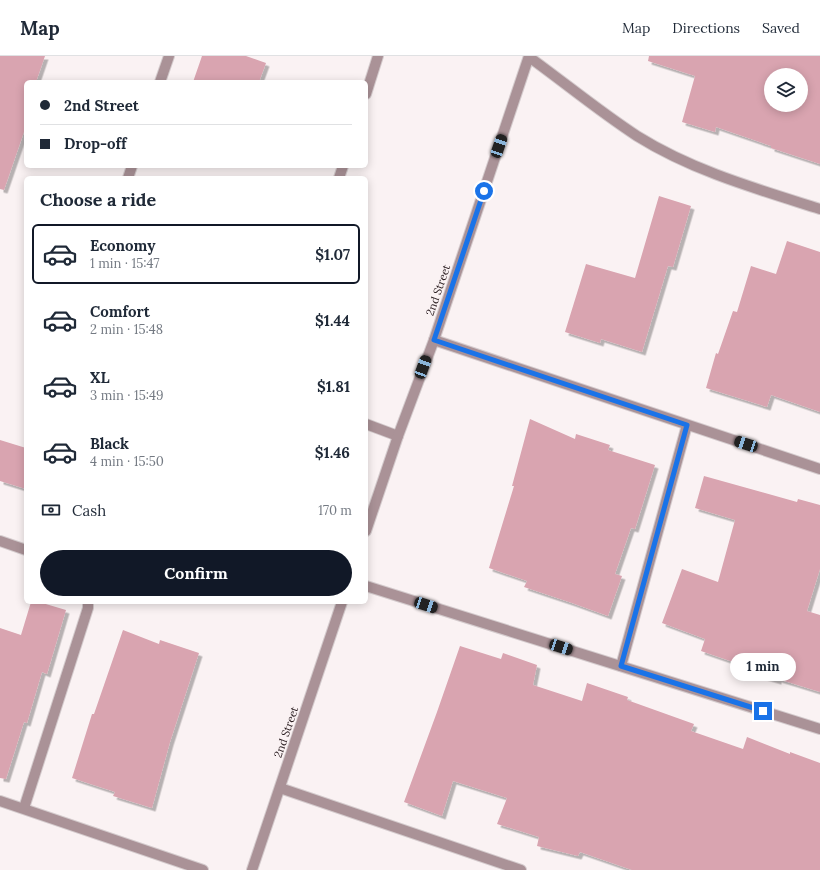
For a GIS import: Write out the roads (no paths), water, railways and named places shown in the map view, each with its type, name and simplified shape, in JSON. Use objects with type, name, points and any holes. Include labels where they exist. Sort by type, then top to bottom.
[{"type":"street","points":[[161,80],[169,56]]},
{"type":"street","points":[[368,88],[378,56]]},
{"type":"street","points":[[529,57],[637,136],[681,159],[728,180],[820,209]]},
{"type":"street","name":"2nd Street","points":[[368,524],[398,436],[434,340],[529,57]]},
{"type":"street","points":[[434,340],[820,469]]},
{"type":"street","points":[[368,425],[398,436]]},
{"type":"street","points":[[621,666],[687,425]]},
{"type":"street","points":[[0,541],[24,549]]},
{"type":"street","points":[[368,587],[820,729]]},
{"type":"street","points":[[24,808],[88,604]]},
{"type":"street","name":"2nd Street","points":[[252,870],[341,604]]},
{"type":"street","points":[[280,788],[521,870]]},
{"type":"street","points":[[0,801],[203,870]]}]
